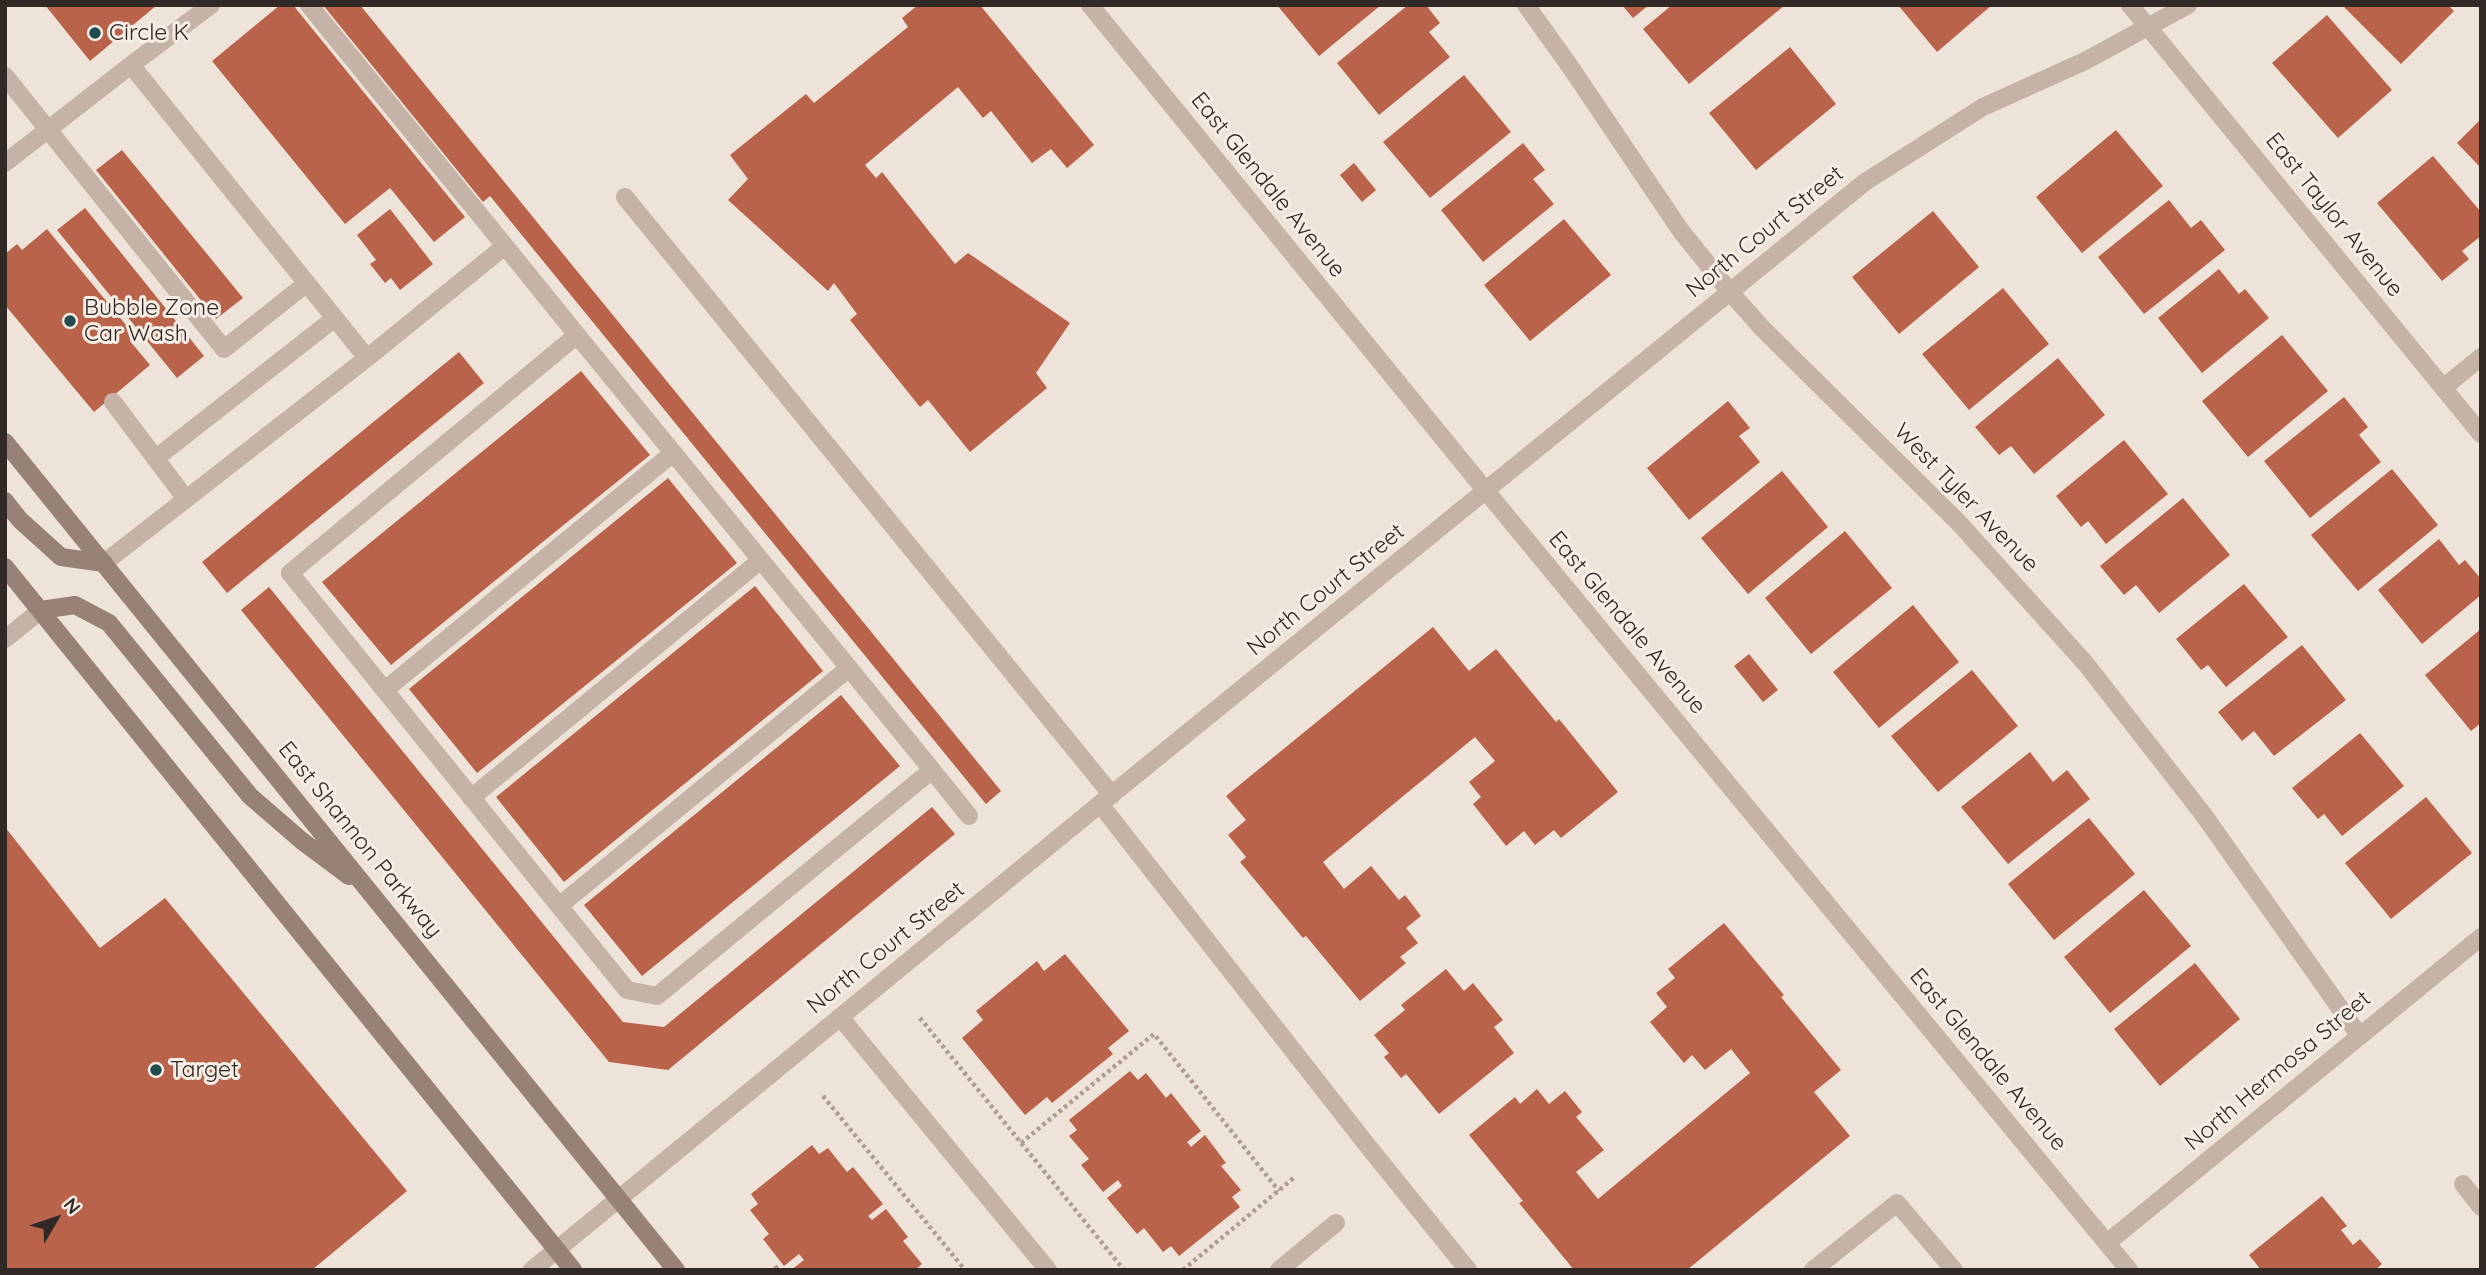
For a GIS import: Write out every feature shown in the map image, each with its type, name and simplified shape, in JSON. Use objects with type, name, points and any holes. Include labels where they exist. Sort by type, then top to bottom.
[{"type":"street","points":[[5,163],[211,5]]},
{"type":"street","points":[[309,5],[969,817]]},
{"type":"street","name":"East Glendale Avenue","points":[[1090,5],[1486,491],[2129,1270]]},
{"type":"street","name":"West Tyler Avenue","points":[[1526,5],[1681,231],[1730,292],[1762,328],[1959,523],[2086,664],[2203,814],[2359,1035]]},
{"type":"street","name":"East Taylor Avenue","points":[[2130,5],[2481,434]]},
{"type":"street","name":"North Court Street","points":[[533,1270],[1106,799],[1865,182],[1983,107],[2085,61],[2188,5]]},
{"type":"street","points":[[131,65],[367,358]]},
{"type":"street","points":[[5,76],[224,349],[307,283]]},
{"type":"street","points":[[625,197],[1106,799],[1350,1123],[1468,1270]]},
{"type":"street","points":[[5,501],[20,520],[61,557],[104,563],[367,358],[505,246]]},
{"type":"street","points":[[156,458],[335,318]]},
{"type":"street","points":[[577,335],[289,573],[626,990],[657,996],[932,770]]},
{"type":"street","points":[[2444,388],[2481,357]]},
{"type":"street","points":[[113,402],[187,499]]},
{"type":"street","name":"East Shannon Parkway","points":[[5,442],[676,1270]]},
{"type":"street","points":[[384,690],[673,453]]},
{"type":"street","points":[[471,798],[761,560]]},
{"type":"street","points":[[5,566],[573,1270]]},
{"type":"street","points":[[5,639],[41,610],[75,605],[109,623],[250,796],[302,841],[370,891]]},
{"type":"street","points":[[559,906],[849,668]]},
{"type":"street","name":"North Hermosa Street","points":[[2108,1243],[2481,937]]},
{"type":"street","points":[[841,1017],[1048,1270]]},
{"type":"street","points":[[2463,1184],[2481,1207]]},
{"type":"street","points":[[1813,1270],[1897,1203],[1954,1270]]},
{"type":"street","points":[[1279,1270],[1336,1223]]},
{"type":"path","points":[[920,1018],[1124,1270]]},
{"type":"path","points":[[1021,1143],[1154,1034],[1279,1191]]},
{"type":"path","points":[[823,1096],[965,1270]]},
{"type":"path","points":[[1183,1270],[1296,1176]]},
{"type":"path","points":[[953,1270],[960,1264]]},
{"type":"building","name":"Circle K","points":[[45,5],[157,5],[90,61]]},
{"type":"building","points":[[280,5],[293,5],[465,217],[434,242],[390,188],[345,224],[212,61]]},
{"type":"building","points":[[323,5],[360,5],[1001,791],[986,804],[490,196],[483,202]]},
{"type":"building","points":[[918,5],[980,5],[1094,145],[1067,168],[1051,149],[1032,163],[991,111],[983,118],[958,87],[865,165],[876,178],[882,172],[955,264],[968,253],[1070,323],[1036,373],[1047,388],[970,452],[928,400],[920,407],[850,320],[857,314],[834,283],[828,291],[728,200],[748,179],[730,155],[806,94],[814,103],[908,27],[902,18]]},
{"type":"building","points":[[1277,5],[1381,5],[1319,56]]},
{"type":"building","points":[[1408,5],[1426,5],[1440,23],[1429,32],[1450,57],[1379,115],[1337,63]]},
{"type":"building","points":[[1622,5],[1649,5],[1633,18]]},
{"type":"building","points":[[1672,5],[1785,5],[1689,84],[1643,29]]},
{"type":"building","points":[[1898,5],[1992,5],[1937,52]]},
{"type":"building","points":[[2342,5],[2448,5],[2454,11],[2401,64]]},
{"type":"building","points":[[2327,15],[2392,90],[2338,138],[2272,63]]},
{"type":"building","points":[[1790,47],[1836,104],[1756,170],[1709,113]]},
{"type":"building","points":[[1464,75],[1511,132],[1430,198],[1383,142]]},
{"type":"building","points":[[2481,119],[2481,168],[2457,143]]},
{"type":"building","points":[[2116,130],[2163,186],[2082,253],[2036,197]]},
{"type":"building","points":[[1523,143],[1545,170],[1533,179],[1554,204],[1483,262],[1441,210]]},
{"type":"building","points":[[122,150],[243,298],[216,319],[96,170]]},
{"type":"building","points":[[2433,156],[2481,212],[2481,236],[2462,251],[2469,259],[2442,281],[2377,203]]},
{"type":"building","points":[[1354,163],[1376,190],[1362,202],[1340,175]]},
{"type":"building","points":[[2169,200],[2191,228],[2201,220],[2225,250],[2144,314],[2098,257]]},
{"type":"building","points":[[85,208],[204,356],[177,378],[57,230]]},
{"type":"building","points":[[390,209],[433,264],[400,290],[391,278],[385,283],[370,264],[376,260],[357,235]]},
{"type":"building","points":[[1933,211],[1979,267],[1899,334],[1852,277]]},
{"type":"building","points":[[1564,219],[1611,275],[1530,341],[1484,285]]},
{"type":"building","name":"Bubble Zone Car Wash","points":[[47,229],[135,336],[130,341],[150,365],[94,412],[5,305],[5,254],[17,244],[22,250]]},
{"type":"building","points":[[2219,269],[2239,294],[2245,289],[2269,318],[2202,373],[2158,318]]},
{"type":"building","points":[[2003,288],[2049,344],[1969,410],[1922,354]]},
{"type":"building","points":[[2282,335],[2328,391],[2248,457],[2202,401]]},
{"type":"building","points":[[459,352],[484,383],[227,593],[202,562]]},
{"type":"building","points":[[2058,358],[2105,415],[2034,474],[2011,446],[1999,455],[1975,427]]},
{"type":"building","points":[[581,371],[650,455],[391,665],[322,582]]},
{"type":"building","points":[[2344,397],[2368,427],[2359,435],[2381,462],[2310,518],[2264,461]]},
{"type":"building","points":[[1728,401],[1750,428],[1739,436],[1760,462],[1689,520],[1647,468]]},
{"type":"building","points":[[2124,440],[2168,494],[2106,544],[2088,521],[2081,527],[2056,496]]},
{"type":"building","points":[[2392,469],[2438,525],[2358,591],[2311,535]]},
{"type":"building","points":[[1782,471],[1828,527],[1748,594],[1701,538]]},
{"type":"building","points":[[668,478],[737,563],[477,773],[409,689]]},
{"type":"building","points":[[2183,498],[2230,555],[2159,613],[2136,585],[2124,595],[2100,566]]},
{"type":"building","points":[[1845,531],[1892,588],[1811,654],[1765,598]]},
{"type":"building","points":[[2439,539],[2459,565],[2465,560],[2481,579],[2481,595],[2422,644],[2378,590]]},
{"type":"building","points":[[2244,584],[2288,637],[2226,687],[2208,665],[2201,670],[2176,639]]},
{"type":"building","points":[[755,586],[823,671],[564,882],[496,797]]},
{"type":"building","points":[[269,587],[623,1022],[664,1027],[932,807],[955,834],[668,1070],[609,1062],[241,610]]},
{"type":"building","points":[[1913,605],[1959,662],[1879,728],[1833,672]]},
{"type":"building","points":[[1433,627],[1469,671],[1496,649],[1556,722],[1559,719],[1618,792],[1561,838],[1554,830],[1535,845],[1524,831],[1506,846],[1473,804],[1481,797],[1469,782],[1495,761],[1475,737],[1323,862],[1344,889],[1371,866],[1399,900],[1405,895],[1421,916],[1406,928],[1418,943],[1400,957],[1406,963],[1360,1001],[1240,862],[1246,857],[1228,835],[1246,820],[1226,796]]},
{"type":"building","points":[[2481,629],[2481,723],[2471,731],[2425,675]]},
{"type":"building","points":[[2302,645],[2346,700],[2274,756],[2254,731],[2242,741],[2218,712]]},
{"type":"building","points":[[1749,654],[1778,690],[1763,702],[1734,666]]},
{"type":"building","points":[[1972,670],[2018,726],[1938,792],[1891,736]]},
{"type":"building","points":[[841,695],[900,766],[642,976],[584,905]]},
{"type":"building","points":[[2360,733],[2404,786],[2342,836],[2324,814],[2318,819],[2292,788]]},
{"type":"building","points":[[2030,752],[2053,782],[2067,770],[2090,799],[2008,864],[1961,807]]},
{"type":"building","points":[[2426,797],[2472,853],[2391,919],[2345,863]]},
{"type":"building","points":[[2089,818],[2135,874],[2054,940],[2008,884]]},
{"type":"building","name":"Target","points":[[5,827],[100,948],[165,898],[407,1191],[312,1270],[5,1270]]},
{"type":"building","points":[[2144,890],[2191,946],[2110,1013],[2064,957]]},
{"type":"building","points":[[1724,923],[1784,995],[1781,997],[1841,1070],[1814,1092],[1850,1136],[1687,1270],[1574,1270],[1519,1203],[1523,1201],[1469,1135],[1515,1097],[1520,1104],[1537,1089],[1549,1104],[1565,1091],[1582,1112],[1576,1117],[1604,1150],[1576,1172],[1598,1199],[1750,1073],[1731,1049],[1705,1070],[1692,1055],[1684,1063],[1650,1022],[1667,1007],[1656,993],[1675,978],[1668,969]]},
{"type":"building","points":[[1065,954],[1129,1031],[1108,1048],[1113,1054],[1052,1103],[1047,1097],[1025,1115],[962,1038],[983,1020],[976,1011],[1037,961],[1044,971]]},
{"type":"building","points":[[2195,963],[2240,1019],[2160,1086],[2114,1029]]},
{"type":"building","points":[[1446,969],[1464,991],[1473,983],[1503,1020],[1494,1027],[1514,1053],[1439,1114],[1406,1074],[1401,1078],[1384,1057],[1389,1053],[1374,1035],[1405,1010],[1401,1005]]},
{"type":"building","points":[[1130,1071],[1138,1080],[1146,1073],[1166,1098],[1171,1093],[1201,1131],[1187,1142],[1191,1147],[1205,1135],[1226,1163],[1221,1166],[1241,1190],[1232,1197],[1240,1207],[1179,1256],[1171,1246],[1163,1252],[1144,1228],[1137,1234],[1107,1198],[1122,1186],[1118,1180],[1103,1192],[1081,1165],[1089,1159],[1069,1136],[1077,1130],[1069,1120]]},
{"type":"building","points":[[812,1145],[819,1154],[828,1148],[847,1172],[853,1167],[883,1204],[868,1216],[872,1220],[886,1209],[908,1237],[903,1241],[922,1264],[915,1270],[791,1270],[804,1260],[799,1254],[784,1266],[763,1239],[769,1234],[750,1210],[758,1204],[751,1194]]},
{"type":"building","points":[[2322,1196],[2347,1226],[2341,1230],[2353,1245],[2360,1239],[2382,1264],[2375,1270],[2261,1270],[2249,1255]]},
{"type":"place","name":"Circle K","points":[[95,33]]},
{"type":"place","name":"Bubble Zone Car Wash","points":[[70,321]]},
{"type":"place","name":"Target","points":[[156,1070]]}]
